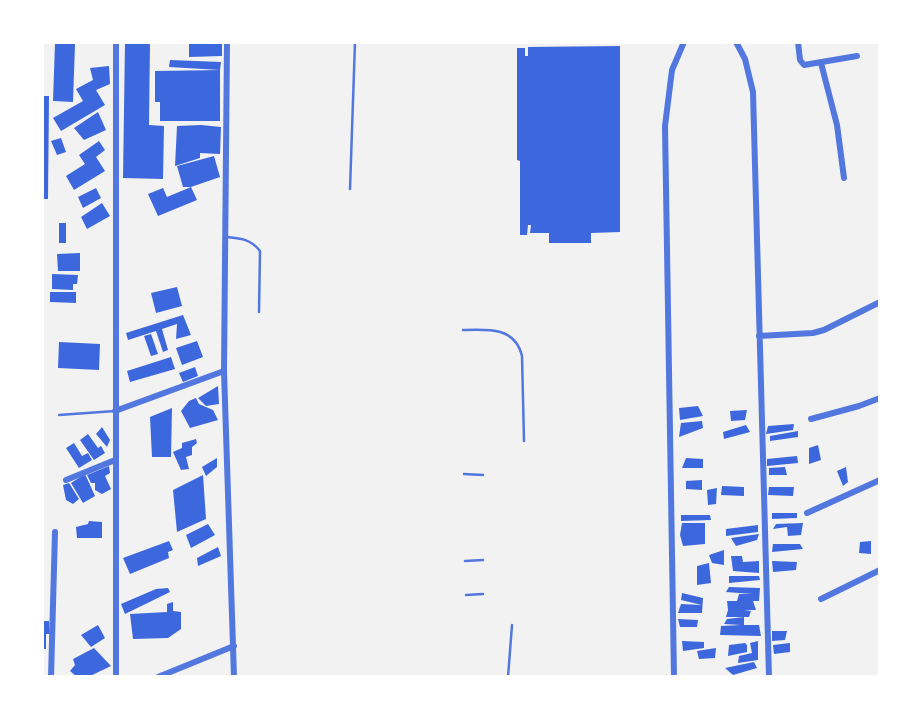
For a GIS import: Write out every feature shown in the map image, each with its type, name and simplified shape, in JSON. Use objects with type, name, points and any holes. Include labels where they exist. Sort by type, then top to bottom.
[{"type":"street","points":[[116,42],[116,677]]},
{"type":"street","points":[[227,42],[224,371],[234,677]]},
{"type":"street","points":[[674,677],[666,125],[671,70],[684,42]]},
{"type":"street","points":[[736,42],[745,59],[754,92],[769,677]]},
{"type":"street","points":[[798,42],[802,64],[857,55]]},
{"type":"street","points":[[821,63],[837,125],[844,178]]},
{"type":"street","points":[[760,336],[824,330],[880,302]]},
{"type":"street","points":[[115,411],[224,371]]},
{"type":"street","points":[[811,419],[859,407],[880,398]]},
{"type":"street","points":[[66,480],[115,460]]},
{"type":"street","points":[[807,513],[880,480]]},
{"type":"street","points":[[51,677],[55,533]]},
{"type":"street","points":[[821,599],[880,570]]},
{"type":"street","points":[[158,677],[233,646]]},
{"type":"lane","points":[[351,189],[355,42]]},
{"type":"lane","points":[[225,237],[245,239],[254,243],[260,251],[259,312]]},
{"type":"lane","points":[[463,330],[484,329],[511,336],[519,344],[522,356],[524,441]]},
{"type":"lane","points":[[59,415],[115,411]]},
{"type":"lane","points":[[464,474],[483,475]]},
{"type":"lane","points":[[465,561],[483,560]]},
{"type":"lane","points":[[466,595],[483,594]]},
{"type":"lane","points":[[508,677],[512,625]]},
{"type":"building","points":[[125,42],[150,42],[149,125],[164,126],[163,179],[123,178]]},
{"type":"building","points":[[189,42],[222,42],[222,56],[189,57]]},
{"type":"building","points":[[55,43],[75,44],[73,102],[53,101]]},
{"type":"building","points":[[620,46],[620,232],[591,233],[591,243],[549,243],[549,233],[530,233],[531,225],[528,225],[527,235],[520,235],[517,48],[525,48],[525,56],[528,56],[528,47]]},
{"type":"building","points":[[170,60],[221,62],[220,70],[169,67]]},
{"type":"building","points":[[109,66],[110,84],[96,90],[105,105],[61,131],[53,118],[83,101],[76,89],[93,80],[90,68]]},
{"type":"building","points":[[220,70],[220,121],[160,121],[160,102],[155,102],[155,71]]},
{"type":"building","points":[[42,96],[49,96],[48,199],[42,199]]},
{"type":"building","points":[[98,112],[106,130],[84,140],[74,128]]},
{"type":"building","points":[[177,126],[221,127],[220,154],[200,153],[200,158],[175,166]]},
{"type":"building","points":[[61,138],[66,152],[57,155],[51,141]]},
{"type":"building","points":[[99,141],[105,150],[96,157],[105,171],[74,190],[66,176],[85,164],[79,155]]},
{"type":"building","points":[[214,156],[220,177],[183,187],[177,166]]},
{"type":"building","points":[[191,187],[197,200],[158,216],[148,194],[163,188],[167,197]]},
{"type":"building","points":[[96,188],[101,198],[83,208],[78,197]]},
{"type":"building","points":[[102,203],[110,216],[87,229],[81,217]]},
{"type":"building","points":[[59,223],[66,223],[66,243],[59,243]]},
{"type":"building","points":[[80,253],[80,271],[58,271],[57,254]]},
{"type":"building","points":[[52,274],[78,275],[77,284],[73,284],[73,290],[52,289]]},
{"type":"building","points":[[177,287],[182,306],[156,313],[151,293]]},
{"type":"building","points":[[50,292],[76,292],[76,303],[50,302]]},
{"type":"building","points":[[183,315],[191,335],[176,339],[177,324],[162,329],[168,350],[163,352],[156,331],[128,340],[126,333]]},
{"type":"building","points":[[151,334],[158,354],[151,356],[144,336]]},
{"type":"building","points":[[197,341],[203,357],[182,365],[176,348]]},
{"type":"building","points":[[59,342],[100,344],[99,370],[58,368]]},
{"type":"building","points":[[171,357],[175,369],[130,382],[127,371]]},
{"type":"building","points":[[195,367],[198,376],[183,382],[179,373]]},
{"type":"building","points":[[218,386],[219,404],[206,406],[198,398]]},
{"type":"building","points":[[196,398],[199,404],[213,410],[218,420],[190,428],[181,411],[189,401]]},
{"type":"building","points":[[698,406],[703,416],[680,420],[679,408]]},
{"type":"building","points":[[172,408],[171,457],[152,457],[150,417]]},
{"type":"building","points":[[747,410],[745,420],[731,421],[730,411]]},
{"type":"building","points":[[702,421],[703,428],[679,437],[681,423]]},
{"type":"building","points":[[794,424],[793,430],[766,434],[768,426]]},
{"type":"building","points":[[746,425],[750,432],[724,439],[723,432]]},
{"type":"building","points":[[102,427],[110,440],[107,447],[96,434]]},
{"type":"building","points":[[798,431],[798,437],[770,441],[770,436]]},
{"type":"building","points":[[88,434],[105,453],[94,460],[80,440]]},
{"type":"building","points":[[196,439],[192,455],[186,457],[189,469],[181,470],[173,452],[182,448],[182,443]]},
{"type":"building","points":[[74,443],[82,456],[88,453],[92,460],[79,468],[66,448]]},
{"type":"building","points":[[818,445],[821,460],[809,464],[809,448]]},
{"type":"building","points":[[797,456],[798,463],[767,466],[767,459]]},
{"type":"building","points":[[217,458],[217,467],[206,476],[202,467]]},
{"type":"building","points":[[686,458],[703,459],[703,468],[682,468]]},
{"type":"building","points":[[109,466],[110,473],[105,476],[111,489],[102,494],[95,490],[95,483],[91,483],[87,475]]},
{"type":"building","points":[[785,467],[787,475],[769,475],[769,468]]},
{"type":"building","points":[[846,467],[848,482],[843,486],[837,471]]},
{"type":"building","points":[[85,474],[95,496],[83,503],[71,483]]},
{"type":"building","points":[[203,475],[206,519],[177,532],[173,490]]},
{"type":"building","points":[[702,480],[702,490],[686,489],[686,481]]},
{"type":"building","points":[[69,483],[79,499],[73,504],[66,500],[63,485]]},
{"type":"building","points":[[722,486],[744,487],[744,496],[721,495]]},
{"type":"building","points":[[769,487],[794,487],[793,496],[768,495]]},
{"type":"building","points":[[717,488],[716,504],[708,505],[707,490]]},
{"type":"building","points":[[772,513],[797,513],[797,518],[772,519]]},
{"type":"building","points":[[681,515],[710,515],[711,520],[681,521]]},
{"type":"building","points":[[89,521],[102,522],[102,538],[77,538],[76,527],[88,524]]},
{"type":"building","points":[[682,523],[705,523],[705,544],[683,546],[680,535]]},
{"type":"building","points":[[803,523],[801,535],[788,536],[787,527],[773,529],[776,524]]},
{"type":"building","points":[[208,524],[215,535],[191,548],[186,535]]},
{"type":"building","points":[[758,525],[758,532],[726,536],[726,529]]},
{"type":"building","points":[[759,534],[757,540],[736,546],[731,538]]},
{"type":"building","points":[[169,541],[173,550],[168,552],[169,558],[130,574],[123,558]]},
{"type":"building","points":[[871,541],[871,554],[859,553],[860,542]]},
{"type":"building","points":[[773,544],[800,544],[803,549],[772,552]]},
{"type":"building","points":[[218,547],[221,556],[198,566],[197,558]]},
{"type":"building","points":[[724,550],[724,565],[712,563],[709,555]]},
{"type":"building","points":[[731,556],[742,556],[743,562],[759,561],[759,573],[733,571]]},
{"type":"building","points":[[772,561],[797,562],[796,570],[773,572]]},
{"type":"building","points":[[709,563],[711,583],[697,585],[697,566]]},
{"type":"building","points":[[729,576],[759,576],[760,580],[729,583]]},
{"type":"building","points":[[729,587],[760,588],[759,601],[753,601],[756,610],[744,610],[751,611],[749,617],[726,617],[727,601],[737,601],[739,594],[752,594],[726,592]]},
{"type":"building","points":[[168,588],[170,592],[125,614],[121,604],[156,589]]},
{"type":"building","points":[[682,593],[703,598],[702,613],[678,613],[681,604],[702,605],[681,600]]},
{"type":"building","points":[[173,602],[173,611],[181,612],[181,629],[168,638],[133,639],[130,614],[167,612],[167,604]]},
{"type":"building","points":[[744,617],[744,625],[759,625],[761,636],[720,635],[721,626],[741,625],[724,624],[727,619]]},
{"type":"building","points":[[678,619],[698,620],[697,627],[680,627]]},
{"type":"building","points":[[42,621],[49,621],[50,634],[46,634],[46,649],[42,649]]},
{"type":"building","points":[[98,625],[105,638],[91,647],[81,635]]},
{"type":"building","points":[[772,631],[787,631],[785,640],[772,641]]},
{"type":"building","points":[[682,641],[704,642],[704,648],[683,651]]},
{"type":"building","points":[[758,641],[758,660],[738,663],[739,656],[752,653],[750,643]]},
{"type":"building","points":[[745,643],[747,652],[728,656],[729,645]]},
{"type":"building","points":[[790,643],[790,652],[774,654],[773,645]]},
{"type":"building","points":[[94,648],[111,666],[88,677],[77,677],[70,671],[75,665],[73,659]]},
{"type":"building","points":[[716,648],[715,658],[699,659],[697,651]]},
{"type":"building","points":[[754,662],[757,668],[733,675],[725,668]]}]
